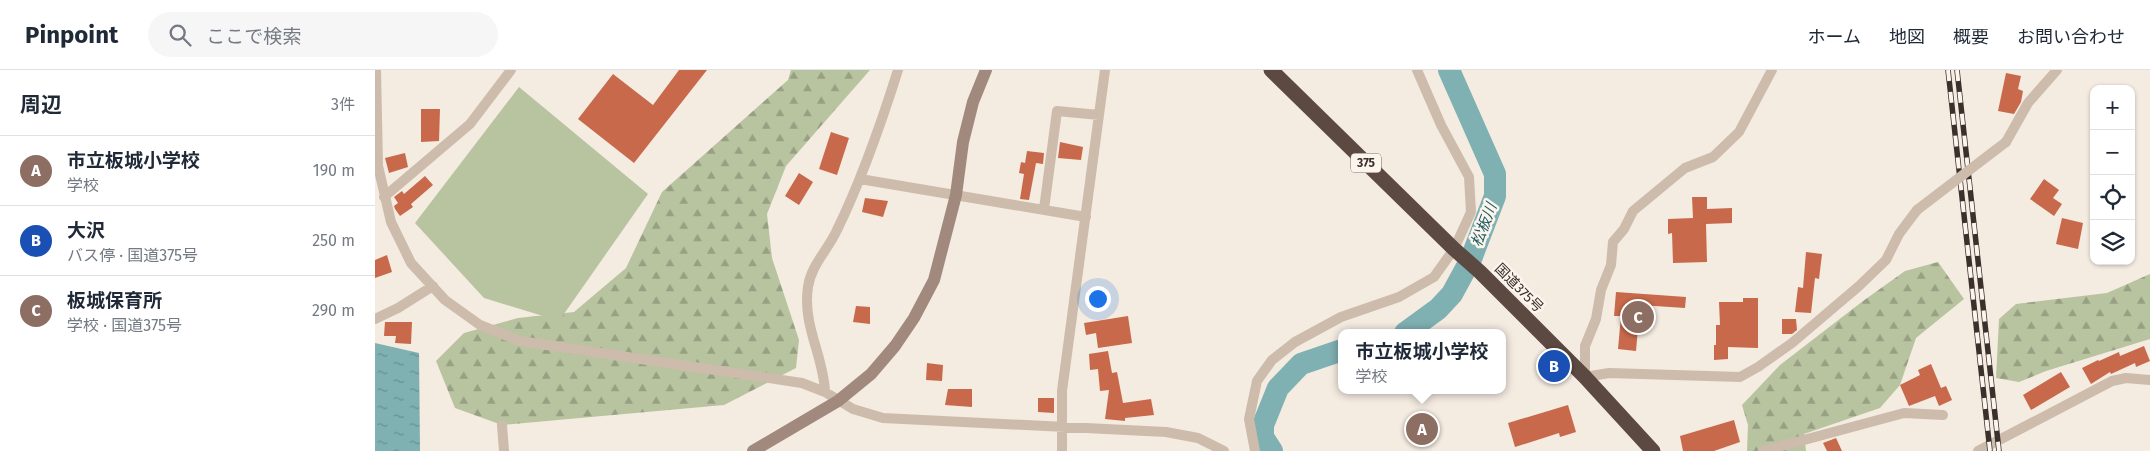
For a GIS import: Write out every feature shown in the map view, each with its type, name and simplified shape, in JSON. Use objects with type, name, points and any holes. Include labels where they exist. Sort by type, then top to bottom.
[{"type":"highway","name":"国道375号","points":[[1271,70],[1480,272],[1585,377],[1653,451]]},
{"type":"street","points":[[376,70],[378,166],[391,222],[411,263],[445,300],[480,325],[520,341],[803,383],[825,392],[853,409],[883,418],[1167,432],[1198,438],[1224,451]]},
{"type":"street","points":[[384,197],[471,124],[511,70]]},
{"type":"street","points":[[825,392],[810,326],[807,300],[808,285],[817,261],[837,232],[860,178],[898,70]]},
{"type":"street","points":[[753,451],[838,401],[871,374],[895,346],[915,318],[934,280],[956,194],[963,142],[973,102],[986,70]]},
{"type":"street","points":[[1062,451],[1062,391],[1064,373],[1105,70]]},
{"type":"street","points":[[1255,451],[1249,420],[1257,381],[1272,360],[1295,342],[1341,317],[1399,296],[1434,277],[1458,252],[1471,212],[1469,177],[1441,125],[1417,70]]},
{"type":"street","points":[[1772,70],[1739,132],[1713,157],[1685,168],[1633,211],[1625,230],[1613,242],[1611,264],[1601,290],[1596,319],[1585,346],[1585,377],[1609,373],[1740,377],[1759,367],[1792,343],[1859,286],[1886,260],[1899,234],[1917,210],[2007,142],[2028,104],[2057,70]]},
{"type":"street","points":[[1043,210],[1057,111],[1099,115]]},
{"type":"street","points":[[860,178],[1086,217]]},
{"type":"street","points":[[375,319],[398,308],[433,286]]},
{"type":"street","points":[[1978,451],[2112,381],[2126,378],[2150,380]]},
{"type":"street","points":[[1763,451],[1904,413],[1943,415]]},
{"type":"street","points":[[502,425],[504,451]]},
{"type":"green space","points":[[791,70],[870,70],[786,166],[767,214],[772,258],[799,340],[796,368],[724,405],[502,425],[455,408],[436,361],[464,333],[518,318],[574,312],[626,268],[662,192],[788,80]]},
{"type":"green space","points":[[519,87],[648,194],[559,321],[484,298],[415,223]]},
{"type":"green space","points":[[1938,262],[1964,299],[1916,338],[1900,385],[1880,408],[1804,434],[1806,451],[1747,451],[1748,425],[1742,405],[1780,365],[1905,271]]},
{"type":"green space","points":[[2150,274],[2150,339],[2046,371],[2019,382],[1996,378],[1999,319],[2016,304],[2107,293]]},
{"type":"water","points":[[375,343],[419,353],[420,451],[375,451]]},
{"type":"building","points":[[679,70],[707,70],[634,163],[578,119],[613,74],[653,105]]},
{"type":"building","points":[[2006,73],[2021,76],[2018,89],[2023,91],[2021,102],[2014,114],[1998,111]]},
{"type":"building","points":[[421,109],[440,109],[439,141],[421,142]]},
{"type":"building","points":[[831,132],[849,138],[837,175],[819,169]]},
{"type":"building","points":[[1060,142],[1083,147],[1081,160],[1058,158]]},
{"type":"building","points":[[1027,151],[1044,153],[1043,164],[1036,163],[1029,200],[1020,199],[1024,174],[1019,173],[1021,162],[1025,163]]},
{"type":"building","points":[[405,153],[408,167],[389,173],[385,158]]},
{"type":"building","points":[[799,173],[813,182],[799,205],[785,196]]},
{"type":"building","points":[[425,176],[433,185],[411,204],[413,207],[400,216],[394,206],[398,203],[394,197],[402,191],[404,194]]},
{"type":"building","points":[[2044,179],[2059,190],[2053,198],[2062,204],[2054,216],[2030,199]]},
{"type":"building","points":[[1692,197],[1707,197],[1707,209],[1732,208],[1732,223],[1706,224],[1707,262],[1673,263],[1672,233],[1668,234],[1668,219],[1693,218]]},
{"type":"building","points":[[865,198],[888,201],[883,217],[862,212]]},
{"type":"building","points":[[2062,218],[2083,223],[2078,249],[2056,244]]},
{"type":"building","points":[[1806,252],[1822,254],[1819,279],[1815,278],[1811,313],[1795,312],[1798,287],[1803,288]]},
{"type":"building","points":[[387,255],[392,272],[375,278],[375,260]]},
{"type":"building","points":[[1616,292],[1686,297],[1685,308],[1640,305],[1636,351],[1618,349],[1621,316],[1614,316]]},
{"type":"building","points":[[1743,298],[1758,298],[1758,348],[1728,347],[1728,359],[1714,360],[1716,325],[1720,325],[1719,302],[1743,302]]},
{"type":"building","points":[[856,306],[870,307],[870,324],[853,322]]},
{"type":"building","points":[[1128,316],[1132,343],[1098,348],[1096,333],[1086,335],[1084,323]]},
{"type":"building","points":[[1782,319],[1796,319],[1797,330],[1792,334],[1782,334]]},
{"type":"building","points":[[385,322],[412,322],[411,344],[395,343],[396,336],[384,336]]},
{"type":"building","points":[[2144,346],[2150,361],[2136,367],[2135,363],[2111,374],[2110,372],[2091,384],[2082,368],[2119,352],[2120,356]]},
{"type":"building","points":[[1108,351],[1112,373],[1117,372],[1123,403],[1151,399],[1154,415],[1125,418],[1125,421],[1105,419],[1109,390],[1100,391],[1098,369],[1090,370],[1089,354]]},
{"type":"building","points":[[927,363],[943,365],[942,381],[926,380]]},
{"type":"building","points":[[1931,364],[1941,388],[1946,386],[1952,400],[1939,406],[1935,396],[1909,406],[1900,385],[1920,375],[1918,370]]},
{"type":"building","points":[[2061,372],[2070,387],[2031,410],[2023,395]]},
{"type":"building","points":[[948,389],[972,389],[972,407],[945,405]]},
{"type":"building","points":[[1038,398],[1054,398],[1054,413],[1038,412]]},
{"type":"building","points":[[1568,405],[1576,432],[1560,437],[1559,433],[1515,447],[1508,423]]},
{"type":"building","points":[[1734,420],[1740,442],[1714,451],[1683,451],[1680,436]]},
{"type":"building","points":[[1836,438],[1842,451],[1827,451],[1823,443]]},
{"type":"waterway","name":"松板川","points":[[1410,329],[1438,309],[1452,294],[1471,259],[1495,196],[1495,174],[1449,70]]},
{"type":"waterway","name":"松板川","points":[[1272,451],[1263,437],[1263,425],[1278,388],[1301,364],[1338,351]]},
{"type":"railway","points":[[1948,70],[1990,451]]},
{"type":"railway","points":[[1957,70],[1999,451]]},
{"type":"place","name":"板城保育所","points":[[1638,317]]},
{"type":"place","name":"大沢","points":[[1554,366]]},
{"type":"place","name":"市立板城小学校","points":[[1422,429]]}]
